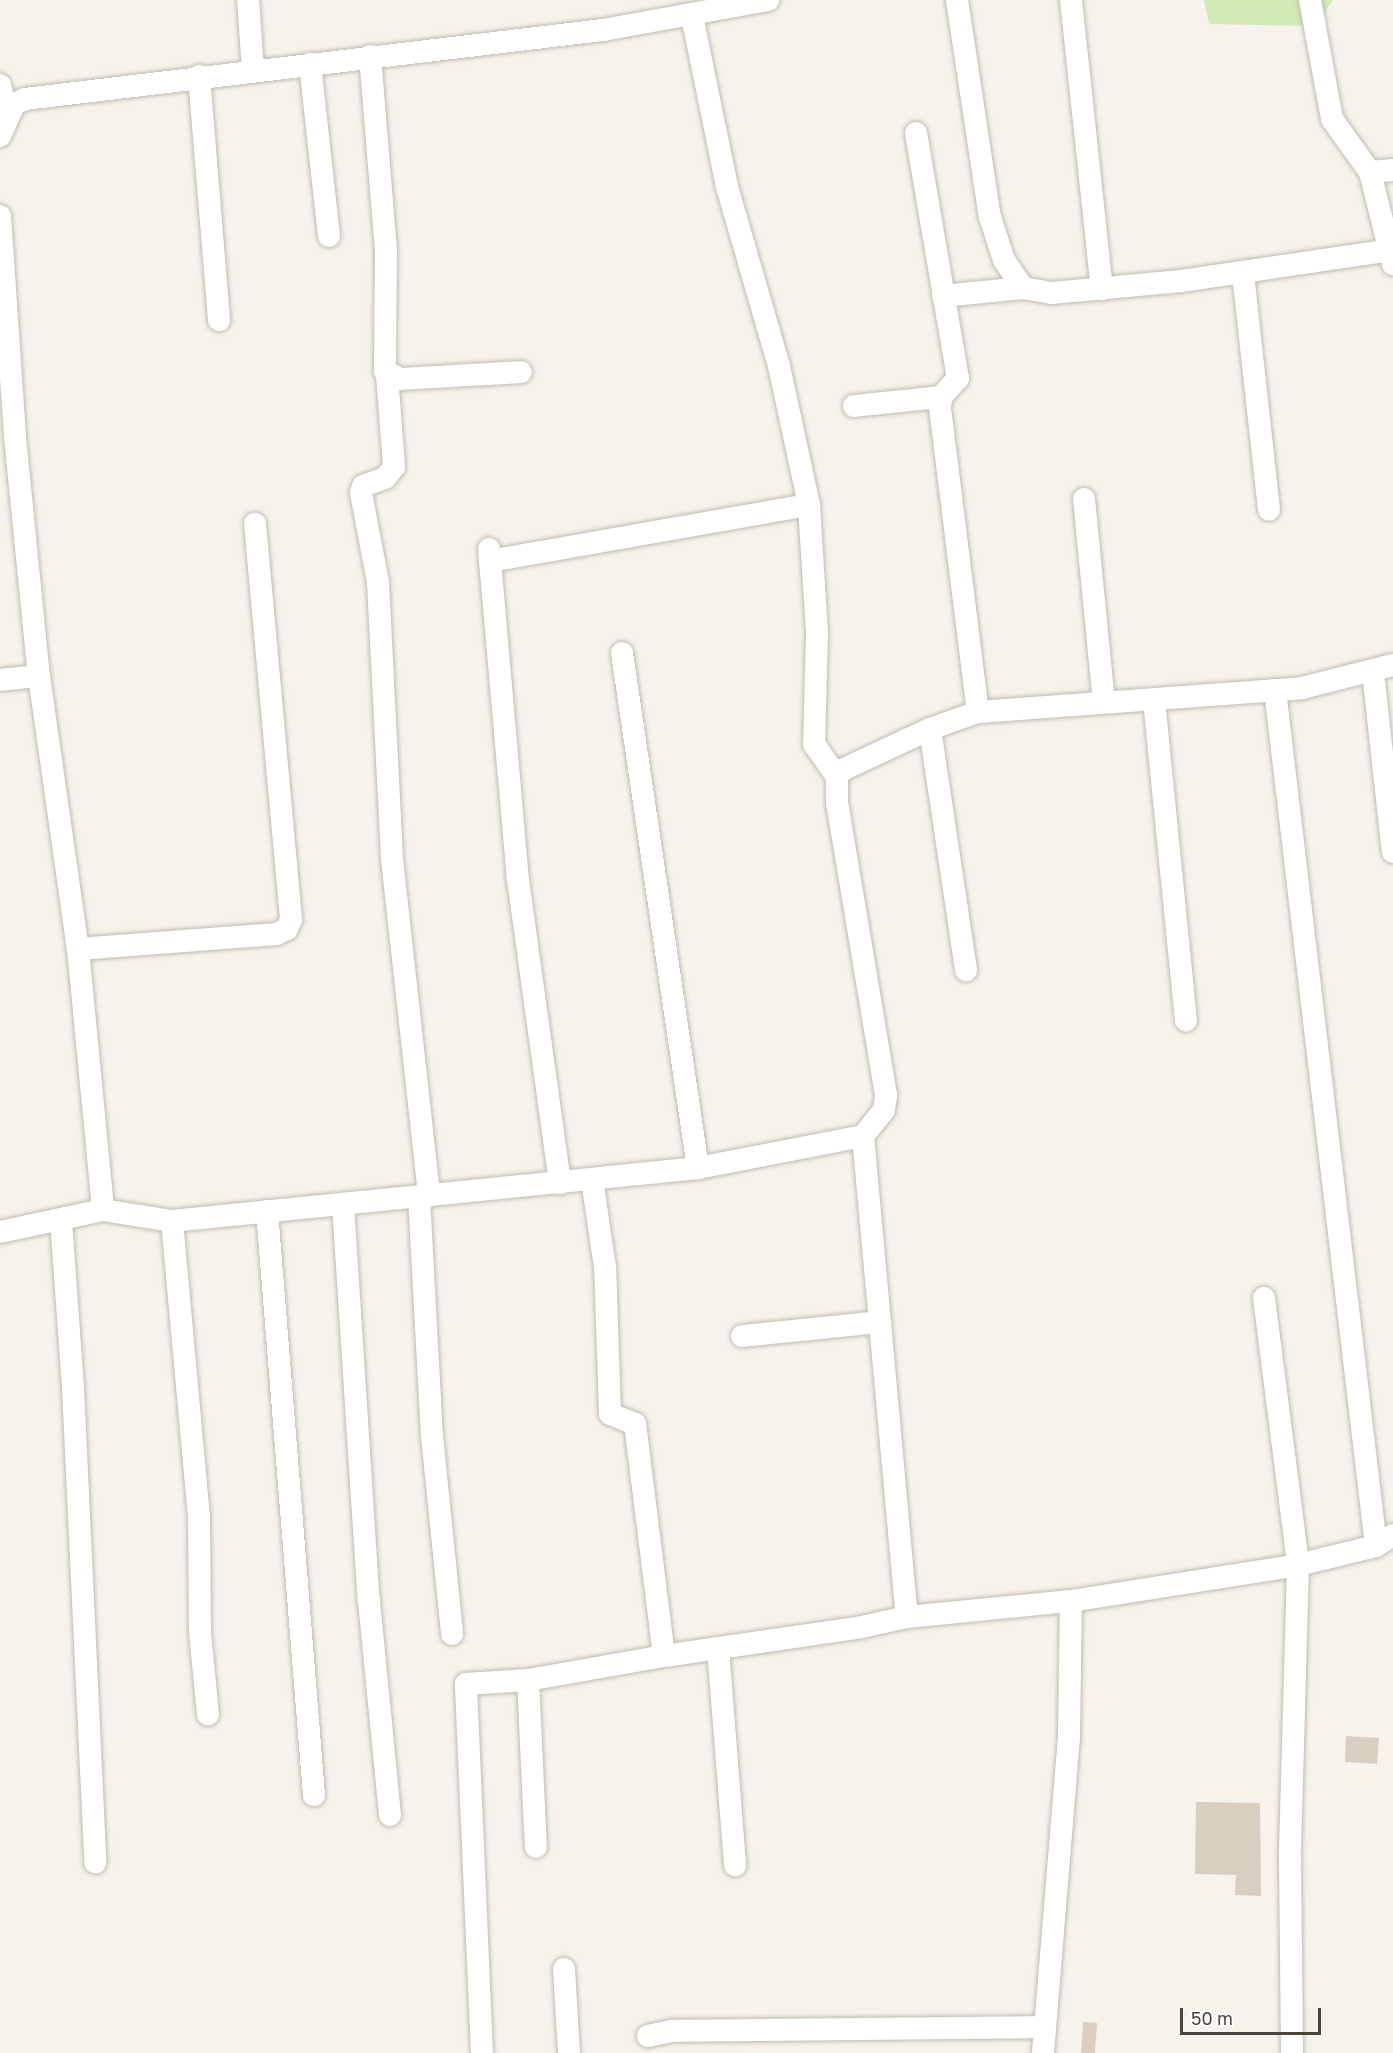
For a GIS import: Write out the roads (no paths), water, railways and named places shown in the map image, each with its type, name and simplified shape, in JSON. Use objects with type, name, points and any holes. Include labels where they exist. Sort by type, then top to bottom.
[{"type":"street","points":[[248,0],[253,69]]},
{"type":"street","points":[[4,126],[14,104],[25,99],[370,56],[657,10],[692,16],[768,0]]},
{"type":"street","points":[[957,0],[990,217],[1005,261],[1023,288]]},
{"type":"street","points":[[1071,0],[1102,289]]},
{"type":"street","points":[[944,296],[1023,288],[1044,293],[1102,289],[1392,257],[1370,172],[1332,119],[1310,0]]},
{"type":"street","points":[[0,1232],[103,1210],[172,1221],[698,1168],[863,1136],[884,1110],[886,1095],[837,803],[837,777],[814,744],[817,633],[809,505],[778,366],[727,187],[692,16]]},
{"type":"street","points":[[370,56],[386,250],[382,343],[387,375],[394,467],[385,478],[363,486],[361,493],[378,582],[392,860],[424,1196],[432,1436],[452,1634]]},
{"type":"street","points":[[310,64],[329,237]]},
{"type":"street","points":[[199,76],[219,320]]},
{"type":"street","points":[[0,85],[4,126]]},
{"type":"street","points":[[854,406],[941,397],[958,378],[916,133]]},
{"type":"street","points":[[1370,172],[1393,170]]},
{"type":"street","points":[[0,216],[15,437],[39,676],[78,949],[103,1210]]},
{"type":"street","points":[[1243,274],[1269,510]]},
{"type":"street","points":[[387,375],[400,379],[521,372]]},
{"type":"street","points":[[941,397],[978,712]]},
{"type":"street","points":[[1084,499],[1104,702]]},
{"type":"street","points":[[560,1183],[518,880],[490,555],[809,505]]},
{"type":"street","points":[[78,949],[276,934],[287,929],[291,920],[255,524]]},
{"type":"street","points":[[622,653],[698,1168]]},
{"type":"street","points":[[837,777],[849,766],[930,729],[978,712],[1275,690],[1328,684],[1383,668],[1393,852]]},
{"type":"street","points":[[0,680],[39,676]]},
{"type":"street","points":[[482,2053],[466,1684],[528,1680],[907,1617],[1071,1601],[1298,1565],[1385,1540],[1275,690]]},
{"type":"street","points":[[1154,700],[1186,1020]]},
{"type":"street","points":[[930,729],[966,970]]},
{"type":"street","points":[[863,1136],[907,1617]]},
{"type":"street","points":[[592,1180],[605,1268],[610,1414],[634,1424],[664,1656]]},
{"type":"street","points":[[343,1204],[369,1600],[390,1815]]},
{"type":"street","points":[[267,1211],[314,1795]]},
{"type":"street","points":[[61,1220],[73,1388],[94,1862]]},
{"type":"street","points":[[172,1221],[199,1515],[200,1632],[208,1715]]},
{"type":"street","points":[[1264,1298],[1298,1565],[1290,1858],[1293,2053]]},
{"type":"street","points":[[742,1336],[880,1322]]},
{"type":"street","points":[[1043,2053],[1069,1737],[1071,1601]]},
{"type":"street","points":[[718,1648],[735,1865]]},
{"type":"street","points":[[528,1680],[536,1847]]},
{"type":"street","points":[[564,1970],[569,2053]]},
{"type":"street","points":[[648,2036],[671,2031],[1045,2027]]}]
